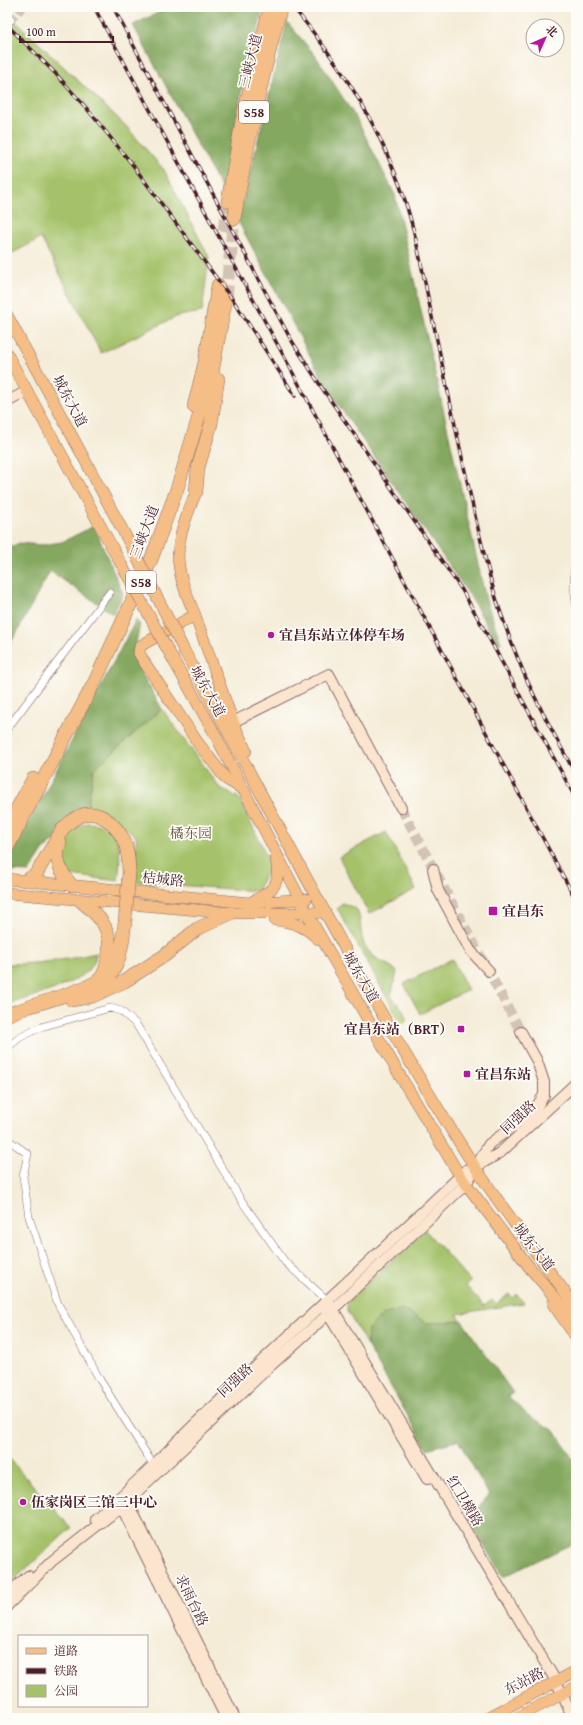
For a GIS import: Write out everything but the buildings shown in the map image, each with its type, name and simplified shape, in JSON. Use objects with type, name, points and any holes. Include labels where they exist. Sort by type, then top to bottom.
[{"type":"highway","name":"三峡大道","points":[[270,7],[242,121],[231,213],[264,68],[281,7]]},
{"type":"highway","name":"三峡大道","points":[[7,827],[92,671],[145,556],[186,437],[205,362],[218,285]]},
{"type":"highway","name":"三峡大道","points":[[7,848],[96,678],[151,560],[177,489],[212,373],[226,298],[225,338],[211,424],[198,468],[196,492]]},
{"type":"highway","points":[[27,880],[36,874],[62,830],[78,817],[88,813],[101,816],[116,828],[124,840],[128,853],[119,959],[111,975],[102,984],[72,1000]]},
{"type":"highway","points":[[71,885],[62,874],[58,863],[57,848],[65,832],[71,825],[84,818],[92,817],[99,819],[115,832],[120,841],[127,872]]},
{"type":"highway","points":[[81,901],[94,911],[104,924],[108,933],[108,953],[104,971],[100,979]]},
{"type":"highway","points":[[7,1022],[22,1015],[72,1000],[93,996],[125,982],[164,956],[197,929],[231,913]]},
{"type":"highway","points":[[7,1015],[88,986],[100,979],[107,973],[115,959],[123,922]]},
{"type":"main road","name":"城东大道","points":[[7,315],[130,544],[185,652],[316,897],[402,1049],[476,1167],[539,1258],[576,1307]]},
{"type":"main road","points":[[7,354],[27,391]]},
{"type":"main road","name":"城东大道","points":[[27,391],[216,736],[307,914],[399,1074],[463,1180],[530,1268],[576,1322]]},
{"type":"main road","points":[[196,492],[182,526],[178,545],[177,558],[182,582],[233,722],[299,864]]},
{"type":"main road","points":[[194,615],[140,646],[139,653],[198,743],[226,779],[242,788]]},
{"type":"main road","points":[[250,903],[273,889],[277,881],[278,870],[273,847]]},
{"type":"main road","name":"桔城路","points":[[7,879],[250,903],[316,897]]},
{"type":"main road","name":"桔城路","points":[[7,893],[81,901],[231,913],[307,914],[325,912]]},
{"type":"main road","points":[[231,913],[298,924],[311,932],[327,948]]},
{"type":"main road","points":[[539,1258],[576,1295]]},
{"type":"main road","points":[[530,1268],[576,1337]]},
{"type":"main road","name":"东站路","points":[[487,1718],[576,1671]]},
{"type":"main road","name":"东站路","points":[[516,1718],[576,1686]]},
{"type":"street","points":[[7,402],[27,391]]},
{"type":"street","points":[[576,538],[574,586],[576,603]]},
{"type":"street","points":[[7,729],[110,592]]},
{"type":"street","points":[[233,722],[329,674],[401,808]]},
{"type":"street","points":[[433,868],[438,890],[470,950],[489,971]]},
{"type":"street","points":[[7,1048],[19,1038],[41,1027],[110,1008],[121,1011],[136,1024],[241,1200],[285,1262],[328,1307]]},
{"type":"street","points":[[476,1167],[489,1144],[533,1112],[539,1105],[545,1089],[543,1076],[521,1032]]},
{"type":"street","name":"同强路","points":[[7,1606],[52,1561],[123,1500],[267,1369],[328,1307],[463,1180],[466,1170],[476,1167],[501,1152],[576,1083]]},
{"type":"street","points":[[7,1138],[28,1154],[23,1176],[29,1217],[58,1304],[100,1380],[154,1466]]},
{"type":"street","name":"同强路","points":[[7,1594],[123,1500],[212,1407],[328,1307]]},
{"type":"street","name":"红卫横路","points":[[328,1307],[574,1718]]},
{"type":"street","name":"求雨台路","points":[[123,1500],[226,1718]]},
{"type":"street","name":"求雨台路","points":[[123,1500],[235,1718]]},
{"type":"street","name":"红卫横路","points":[[560,1695],[566,1718]]},
{"type":"green space","points":[[170,7],[264,7],[242,89],[223,192],[133,25]]},
{"type":"green space","points":[[14,20],[125,125],[164,170],[209,257],[202,312],[178,316],[101,353],[41,238],[7,256],[7,26]]},
{"type":"green space","points":[[287,22],[315,55],[356,118],[395,195],[486,600],[501,643],[497,643],[470,596],[329,391],[238,221]]},
{"type":"green space","points":[[94,526],[123,594],[113,614],[50,571],[7,648],[7,549],[19,543],[41,545],[62,542]]},
{"type":"green space","points":[[136,620],[140,624],[134,652],[138,667],[162,709],[94,769],[87,809],[43,851],[29,872],[7,871],[7,863]]},
{"type":"green space","name":"橘东园","points":[[162,709],[219,787],[239,798],[271,865],[257,891],[136,882],[136,836],[108,814],[87,809],[94,769]]},
{"type":"green space","points":[[88,823],[100,825],[108,829],[114,835],[118,843],[120,861],[118,881],[70,875],[63,861],[65,839],[80,825]]},
{"type":"green space","points":[[386,832],[416,889],[369,914],[339,857]]},
{"type":"green space","points":[[342,903],[357,910],[363,941],[369,952],[397,972],[391,995],[406,1015],[405,1023],[401,1023],[337,908]]},
{"type":"green space","points":[[96,953],[93,963],[86,973],[60,987],[7,1005],[7,964],[52,961]]},
{"type":"green space","points":[[452,959],[468,990],[420,1014],[404,984]]},
{"type":"green space","points":[[425,1230],[471,1282],[466,1286],[484,1306],[492,1300],[496,1304],[509,1294],[513,1298],[517,1294],[524,1303],[457,1314],[462,1321],[427,1323],[402,1309],[368,1329],[367,1345],[347,1311],[347,1305],[353,1296]]},
{"type":"green space","points":[[402,1309],[427,1323],[462,1321],[513,1393],[508,1396],[528,1415],[555,1431],[576,1464],[576,1542],[503,1577],[468,1519],[489,1495],[458,1440],[427,1449],[367,1345],[368,1329],[382,1315]]},
{"type":"green space","name":"伍家岗区三馆三中心","points":[[7,1456],[71,1528],[7,1586]]},
{"type":"tunnel","points":[[11,20],[24,7]]},
{"type":"tunnel","points":[[224,231],[227,207]]},
{"type":"tunnel","points":[[226,298],[234,219]]},
{"type":"tunnel","points":[[401,808],[521,1032]]},
{"type":"railway","points":[[94,7],[287,362],[576,900]]},
{"type":"railway","points":[[113,7],[290,338],[322,388],[462,590],[576,799]]},
{"type":"railway","points":[[293,7],[324,46],[351,86],[375,128],[402,190],[417,244],[466,478],[492,585],[518,659],[535,698],[576,775]]},
{"type":"railway","points":[[7,25],[55,73],[88,110],[132,164],[235,303],[295,396]]},
{"type":"place","name":"宜昌东站立体停车场","points":[[271,635]]},
{"type":"place","name":"宜昌东","points":[[493,911]]},
{"type":"place","name":"宜昌东站（BRT）","points":[[461,1029]]},
{"type":"place","name":"宜昌东站","points":[[467,1074]]},
{"type":"place","name":"伍家岗区三馆三中心","points":[[23,1502]]}]
